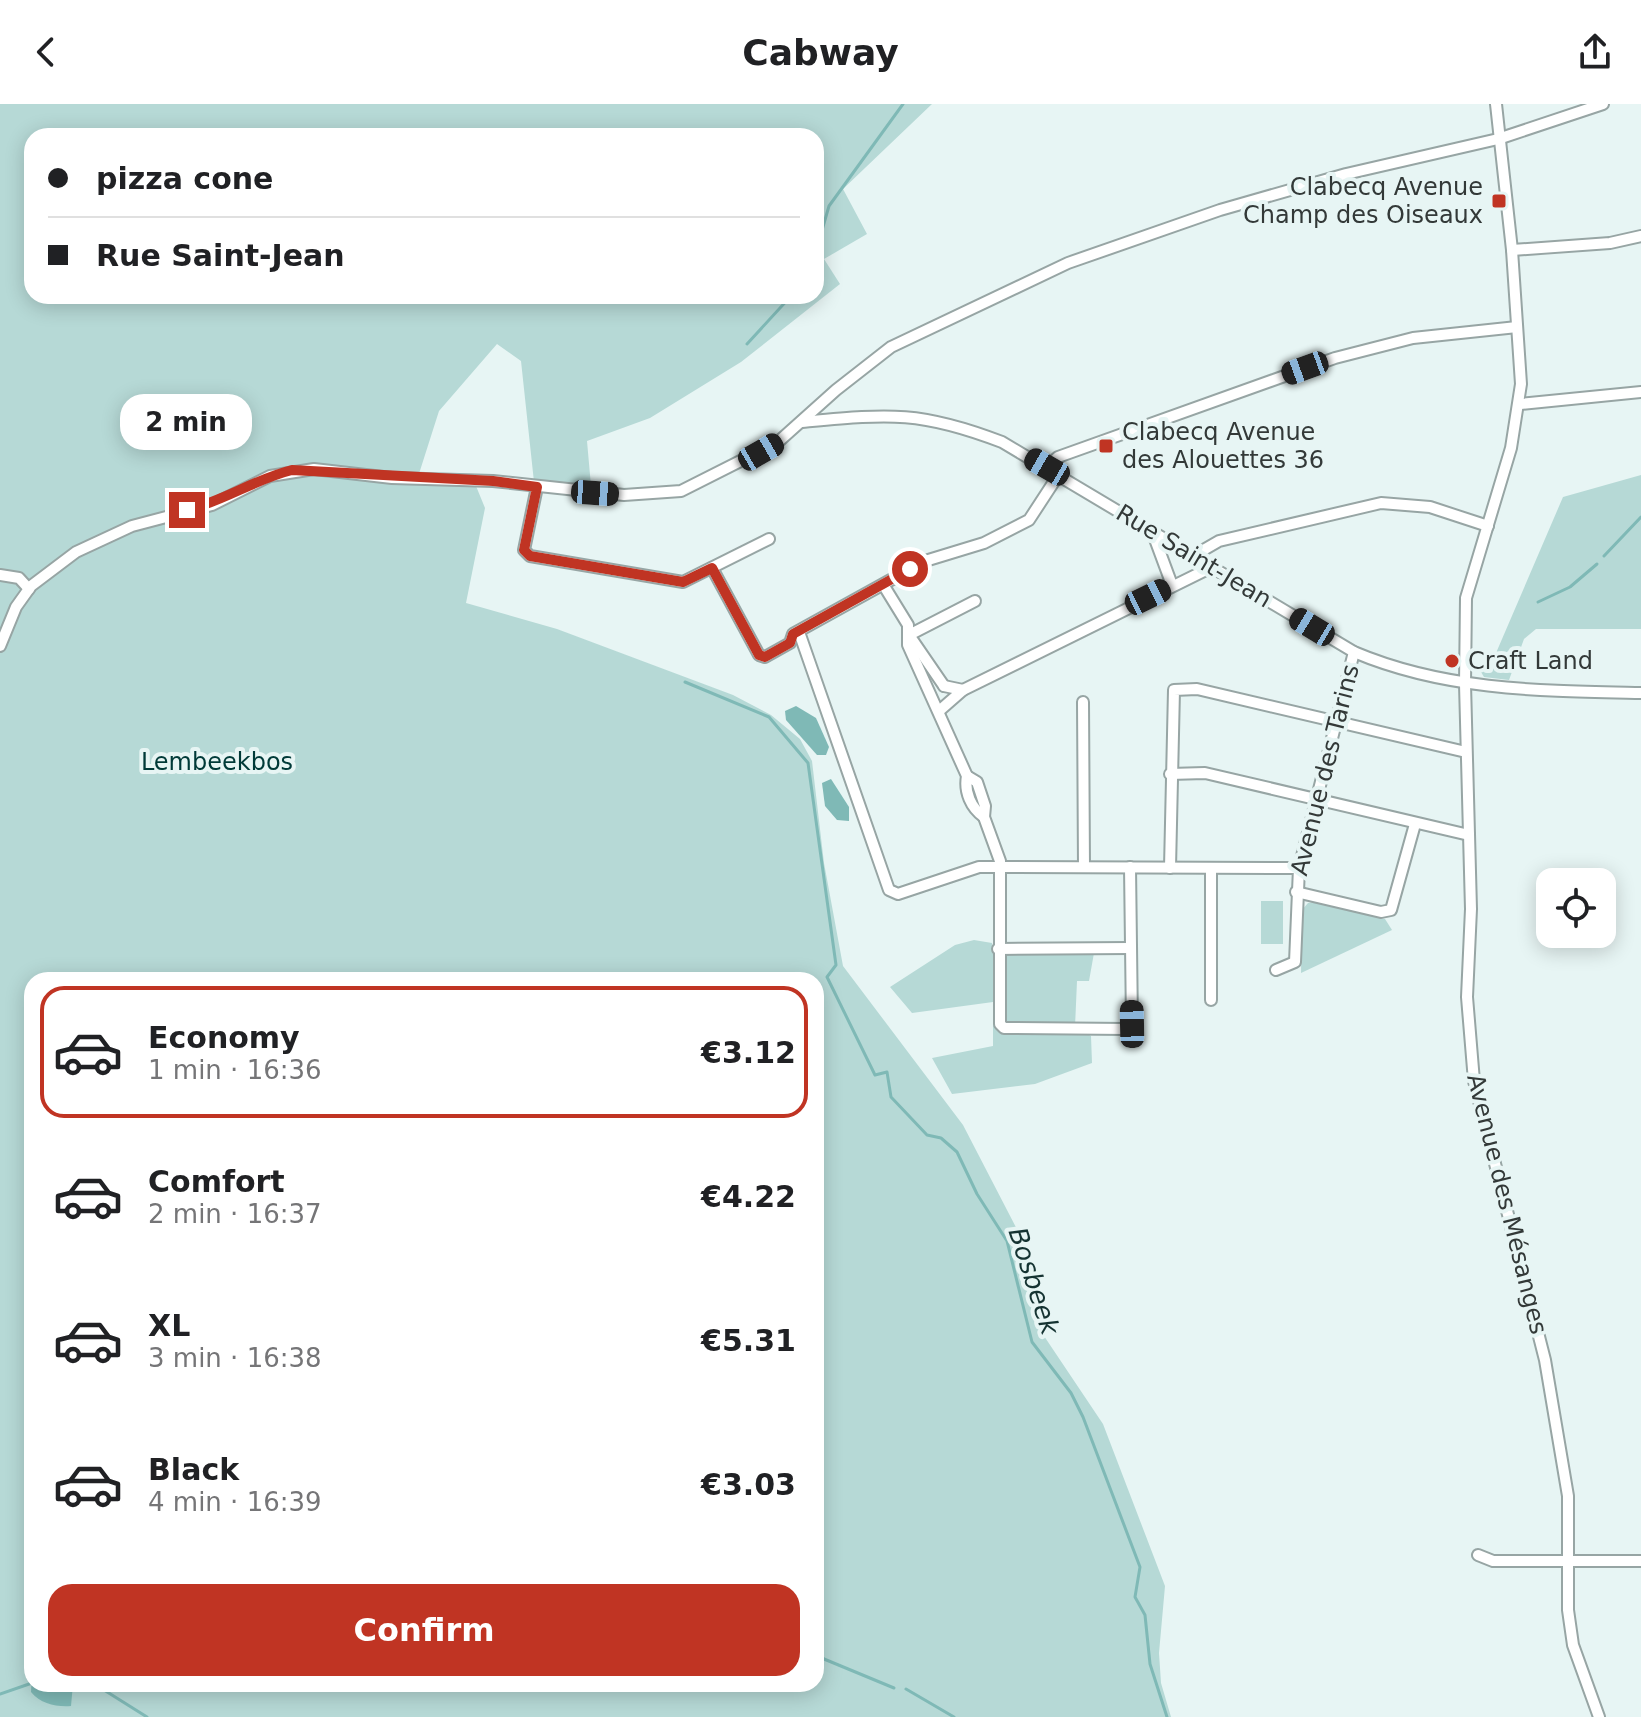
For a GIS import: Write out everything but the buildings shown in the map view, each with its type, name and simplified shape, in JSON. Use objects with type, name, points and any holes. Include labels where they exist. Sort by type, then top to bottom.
[{"type":"street","name":"Avenue des Mésanges","points":[[1496,104],[1512,250],[1520,404],[1466,598],[1468,1043],[1474,1081],[1545,1360],[1568,1496],[1568,1610],[1573,1645],[1599,1717]]},
{"type":"street","points":[[0,646],[16,607],[29,589],[48,570],[76,552],[109,535],[212,505],[270,476],[292,470],[493,481],[624,495],[681,491],[744,462],[778,442],[891,347],[1094,252],[1280,192],[1498,139],[1603,104]]},
{"type":"street","points":[[1512,250],[1610,243],[1641,236]]},
{"type":"street","points":[[1047,467],[1070,453],[1335,358],[1413,338],[1517,327]]},
{"type":"street","points":[[1520,404],[1641,392]]},
{"type":"street","name":"Rue Saint-Jean","points":[[802,422],[867,414],[937,419],[1002,442],[1354,652],[1387,666],[1465,684],[1530,690],[1641,693]]},
{"type":"street","points":[[1070,453],[1066,466],[1071,481]]},
{"type":"street","points":[[712,568],[759,655],[765,657],[790,643],[799,632],[925,561],[984,543],[1029,520],[1059,474]]},
{"type":"street","points":[[537,487],[524,550],[530,556],[683,582],[769,539]]},
{"type":"street","points":[[1193,556],[1219,541],[1381,503],[1430,507],[1488,526]]},
{"type":"street","points":[[1152,531],[1172,585]]},
{"type":"street","points":[[939,711],[963,690],[1212,567]]},
{"type":"street","points":[[0,575],[19,578],[29,589]]},
{"type":"street","points":[[884,586],[908,625],[908,645],[967,776],[965,786],[975,810],[984,817],[1000,867],[1000,1024],[1009,1031],[1127,1029],[1132,1024],[1130,867]]},
{"type":"street","points":[[909,635],[975,601]]},
{"type":"street","points":[[799,632],[889,890],[898,894],[974,868],[1299,868]]},
{"type":"street","points":[[909,635],[944,686]]},
{"type":"street","name":"Avenue des Tarins","points":[[1276,970],[1295,962],[1299,868],[1354,652]]},
{"type":"street","points":[[930,693],[944,686],[963,690]]},
{"type":"street","points":[[1170,868],[1174,690],[1197,689],[1466,752]]},
{"type":"street","points":[[1083,702],[1084,867]]},
{"type":"street","points":[[1170,774],[1205,773],[1469,835]]},
{"type":"street","points":[[1296,892],[1381,912],[1391,910],[1415,824]]},
{"type":"street","points":[[1211,868],[1211,1000]]},
{"type":"street","points":[[998,949],[1131,948]]},
{"type":"street","points":[[1478,1555],[1493,1561],[1641,1561]]},
{"type":"green space","name":"Lembeekbos","points":[[0,104],[932,104],[843,189],[867,234],[824,259],[824,128],[24,128],[24,304],[815,304],[741,362],[650,418],[587,441],[591,486],[534,482],[521,361],[497,344],[439,411],[417,480],[476,486],[485,508],[466,603],[557,629],[733,695],[771,715],[800,739],[812,761],[824,863],[843,966],[963,1125],[1023,1241],[1044,1336],[1103,1424],[1165,1586],[1159,1653],[1161,1683],[1171,1717],[0,1717]]},
{"type":"green space","name":"Lembeekbos","points":[[824,259],[840,284],[824,297]]},
{"type":"green space","points":[[1641,475],[1641,629],[1536,629],[1524,639],[1509,680],[1484,677],[1478,667],[1473,667],[1496,653],[1563,497]]},
{"type":"green space","points":[[1261,901],[1283,901],[1283,944],[1261,944]]},
{"type":"green space","points":[[1315,902],[1385,919],[1392,930],[1301,973],[1302,910],[1308,903]]},
{"type":"green space","points":[[974,940],[992,943],[994,954],[1094,953],[1089,981],[1077,981],[1075,1027],[1091,1036],[1092,1063],[1035,1084],[952,1094],[932,1058],[993,1046],[993,1002],[912,1013],[890,987],[955,945]]},
{"type":"shaded area","points":[[796,706],[816,718],[829,747],[826,755],[817,755],[786,720],[785,711]]},
{"type":"shaded area","points":[[831,779],[849,807],[849,821],[837,820],[825,806],[822,783]]},
{"type":"shaded area","points":[[31,1692],[72,1692],[71,1706],[49,1704]]},
{"type":"waterway","points":[[824,223],[829,206],[903,104]]},
{"type":"waterway","points":[[747,344],[784,304]]},
{"type":"waterway","points":[[1604,556],[1641,517]]},
{"type":"waterway","points":[[1538,602],[1570,587],[1597,564]]},
{"type":"waterway","name":"Bosbeek","points":[[685,682],[769,717],[808,763],[836,965],[827,977],[875,1075],[887,1072],[891,1097],[927,1135],[941,1138],[957,1152],[977,1194],[1007,1241],[1032,1342],[1071,1393],[1083,1417],[1140,1567],[1135,1597],[1145,1615],[1150,1664],[1167,1717]]},
{"type":"waterway","points":[[824,1659],[894,1688]]},
{"type":"waterway","points":[[0,1694],[24,1686]]},
{"type":"waterway","points":[[906,1689],[954,1717]]},
{"type":"waterway","points":[[107,1692],[147,1717]]},
{"type":"place","name":"Clabecq Avenue Champ des Oiseaux","points":[[1499,201]]},
{"type":"place","name":"Clabecq Avenue des Alouettes 36","points":[[1106,446]]},
{"type":"place","name":"Craft Land","points":[[1452,661]]},
{"type":"route","points":[[187,510],[212,505],[270,476],[292,470],[314,469],[409,479],[493,481],[537,487],[524,550],[530,556],[683,582],[712,568],[759,655],[765,657],[790,643],[793,634],[910,569]]}]
